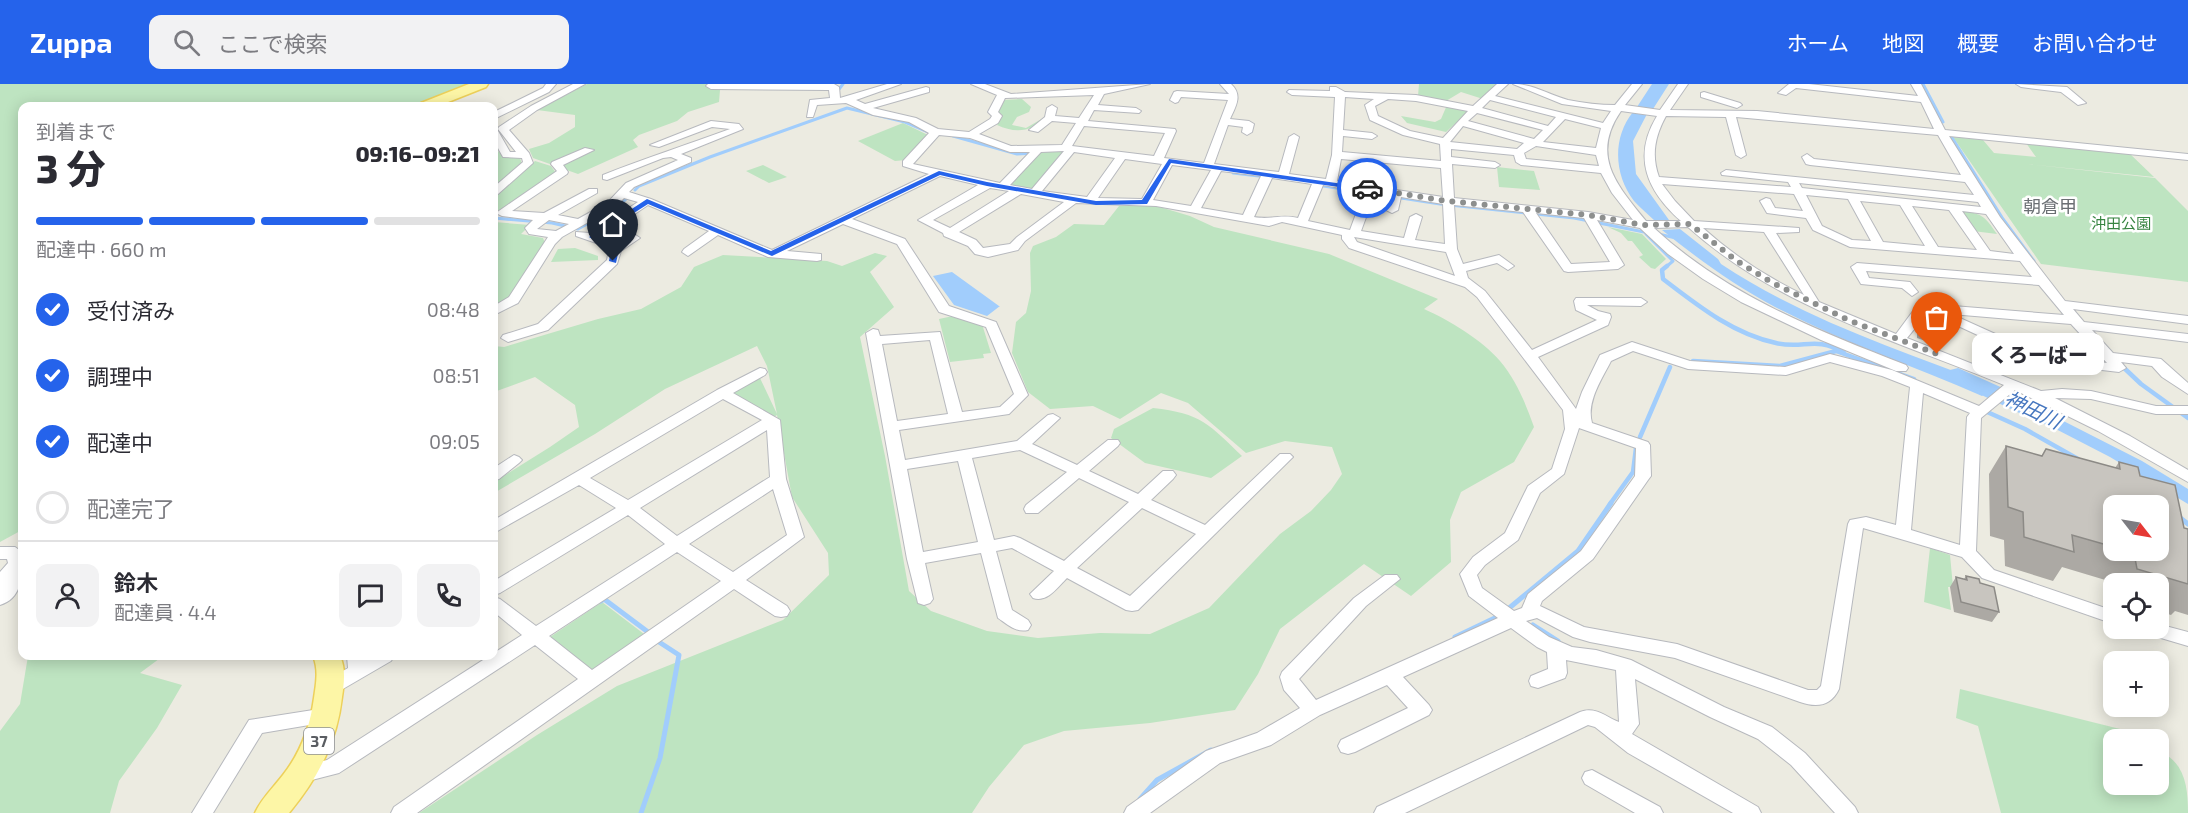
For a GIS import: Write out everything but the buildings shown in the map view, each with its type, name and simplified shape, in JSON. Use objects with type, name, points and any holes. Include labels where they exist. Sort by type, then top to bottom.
[{"type":"main road","points":[[436,102],[481,84]]},
{"type":"main road","name":"37","points":[[270,813],[304,774],[317,746],[338,673]]},
{"type":"street","points":[[497,102],[538,84]]},
{"type":"street","points":[[498,114],[546,90],[551,84]]},
{"type":"street","points":[[498,189],[528,163],[525,155],[503,129],[534,108],[580,84]]},
{"type":"street","points":[[810,115],[813,102],[847,100],[896,84]]},
{"type":"street","points":[[976,84],[1010,97],[1101,92],[1143,84],[1136,108],[1090,107]]},
{"type":"street","points":[[1196,209],[1213,167],[1234,97],[1233,91],[1225,84]]},
{"type":"street","points":[[1321,84],[1340,92]]},
{"type":"street","points":[[1416,84],[1416,98]]},
{"type":"street","points":[[1466,284],[1451,249],[1445,144],[1461,122],[1503,84]]},
{"type":"street","points":[[1518,84],[1582,106],[1661,113],[1734,108],[1944,134],[2188,157]]},
{"type":"street","points":[[1530,89],[1546,84]]},
{"type":"street","points":[[1637,84],[1623,108],[1606,127],[1601,152],[1610,181],[1624,202],[1645,225],[1685,260],[1742,297],[1814,334],[1932,380],[1985,406]]},
{"type":"street","points":[[1683,84],[1661,113],[1647,149],[1654,180],[1663,196],[1687,224],[1754,272],[1811,302],[1848,320],[2038,396],[2145,450],[2188,477]]},
{"type":"street","points":[[1916,84],[1990,211],[2043,282],[2113,357],[2118,368],[2073,363]]},
{"type":"street","points":[[2019,84],[2062,86],[2081,103]]},
{"type":"street","points":[[2019,84],[2026,94]]},
{"type":"street","points":[[1783,93],[1790,90],[1793,85],[1924,100]]},
{"type":"street","points":[[711,86],[834,87],[836,101]]},
{"type":"street","points":[[1292,92],[1340,92],[1366,89],[1388,96],[1416,98],[1475,109],[1550,129]]},
{"type":"street","points":[[866,107],[926,90]]},
{"type":"street","points":[[1034,193],[1068,150],[1090,107],[1101,92]]},
{"type":"street","points":[[1302,222],[1325,182],[1337,155],[1340,133],[1340,92]]},
{"type":"street","points":[[1175,100],[1177,94],[1234,97]]},
{"type":"street","points":[[971,135],[994,121],[997,116],[993,112],[999,98],[1004,95]]},
{"type":"street","points":[[1704,95],[1734,108]]},
{"type":"street","points":[[1388,96],[1370,105],[1373,118],[1407,133],[1445,144],[1519,152],[1536,143],[1563,116]]},
{"type":"street","points":[[1488,97],[1606,127]]},
{"type":"street","points":[[847,100],[876,113],[912,120],[936,132],[971,135],[1010,149],[1035,153],[1068,150],[1164,160],[1325,182],[1447,203],[1591,220],[1645,225],[1687,224],[1795,230]]},
{"type":"street","points":[[1734,108],[1741,155]]},
{"type":"street","points":[[1034,130],[1051,113],[1082,122],[1171,131],[1164,160],[1144,202]]},
{"type":"street","points":[[1225,122],[1249,125]]},
{"type":"street","points":[[1461,122],[1536,143],[1601,152]]},
{"type":"street","points":[[1937,123],[2089,139],[2087,136]]},
{"type":"street","points":[[607,177],[661,155],[672,154],[738,129],[735,126],[711,124],[655,145]]},
{"type":"street","points":[[936,132],[908,163],[914,168],[1073,201],[1144,202],[1269,223],[1281,218],[1351,233],[1451,249]]},
{"type":"street","points":[[1340,133],[1372,136]]},
{"type":"street","points":[[1283,176],[1294,137]]},
{"type":"street","points":[[498,140],[507,155],[525,155]]},
{"type":"street","points":[[589,150],[556,164],[563,172],[502,213],[545,218],[584,231],[615,249]]},
{"type":"street","points":[[1519,152],[1521,162],[1606,170]]},
{"type":"street","points":[[1002,187],[1035,153]]},
{"type":"street","points":[[584,231],[600,213],[624,194],[630,185],[687,160],[672,154]]},
{"type":"street","points":[[1337,155],[1377,154],[1495,165]]},
{"type":"street","points":[[1089,202],[1120,157]]},
{"type":"street","points":[[1808,157],[1810,162],[1971,179]]},
{"type":"street","points":[[772,254],[939,173]]},
{"type":"street","points":[[1726,173],[1983,199]]},
{"type":"street","points":[[1247,219],[1268,174]]},
{"type":"street","points":[[1792,179],[1817,228],[1850,243],[2024,258]]},
{"type":"street","points":[[1654,180],[1797,191],[1990,211]]},
{"type":"street","points":[[987,184],[924,220],[948,234],[972,243],[979,251],[988,253],[1014,247],[1021,239],[1073,201]]},
{"type":"street","points":[[1371,189],[1348,239],[1353,245],[1466,284],[1481,294],[1530,355],[1569,411],[1572,429],[1559,471],[1534,490],[1512,536],[1479,561],[1468,574],[1474,592],[1520,616],[1556,648],[1570,654],[1596,657],[1625,665],[1717,712],[1765,733],[1798,759],[1848,813]]},
{"type":"street","points":[[948,234],[1019,190]]},
{"type":"street","points":[[593,191],[545,218],[531,228],[533,232],[542,235],[558,235],[584,231],[647,201]]},
{"type":"street","points":[[1392,210],[1396,193]]},
{"type":"street","points":[[624,194],[647,201],[772,254],[817,257]]},
{"type":"street","points":[[1852,197],[1879,245]]},
{"type":"street","points":[[1766,201],[1771,211],[1810,215]]},
{"type":"street","points":[[1904,203],[1934,250]]},
{"type":"street","points":[[1953,207],[1986,255]]},
{"type":"street","points":[[1529,213],[1568,268],[1617,265],[1591,220]]},
{"type":"street","points":[[1409,243],[1416,218]]},
{"type":"street","points":[[843,220],[901,242],[944,309],[991,325],[1021,395],[1004,411],[892,426]]},
{"type":"street","points":[[1768,229],[1814,300],[1811,302]]},
{"type":"street","points":[[688,252],[717,231]]},
{"type":"street","points":[[498,309],[514,300],[550,242],[558,235]]},
{"type":"street","points":[[615,249],[634,238]]},
{"type":"street","points":[[508,338],[543,327],[613,261],[615,249]]},
{"type":"street","points":[[1458,269],[1500,259]]},
{"type":"street","points":[[1912,292],[1906,285],[1865,281],[1857,267],[2043,282]]},
{"type":"street","points":[[1530,355],[1539,353],[1602,322],[1605,317],[1593,314],[1581,307],[1580,301],[1641,302]]},
{"type":"street","points":[[2066,305],[2188,320]]},
{"type":"street","points":[[1899,339],[1921,310],[1928,308],[2188,338]]},
{"type":"street","points":[[1928,308],[1996,340]]},
{"type":"street","points":[[924,599],[874,337],[935,336],[956,416]]},
{"type":"street","points":[[1520,616],[1534,598],[1587,555],[1643,476],[1643,445],[1585,426],[1582,420],[1585,401],[1605,358],[1632,346],[1688,365],[1786,371],[1830,358],[1887,373],[1985,406]]},
{"type":"street","points":[[2113,357],[2156,362],[2188,390]]},
{"type":"street","points":[[498,525],[760,372]]},
{"type":"street","points":[[2173,379],[2188,380]]},
{"type":"street","points":[[1903,534],[1917,384]]},
{"type":"street","points":[[1968,553],[1974,417],[2012,386]]},
{"type":"street","points":[[722,393],[773,420]]},
{"type":"street","points":[[2038,396],[2062,393],[2091,395],[2156,410],[2181,410]]},
{"type":"street","points":[[898,466],[1022,445],[1053,418]]},
{"type":"street","points":[[401,813],[796,537],[778,479],[773,420]]},
{"type":"street","points":[[498,587],[773,420]]},
{"type":"street","points":[[1032,509],[1113,443]]},
{"type":"street","points":[[1022,445],[1206,532]]},
{"type":"street","points":[[964,456],[1004,612],[1022,625]]},
{"type":"street","points":[[915,559],[1014,542],[1132,605],[1285,457]]},
{"type":"street","points":[[498,472],[514,460]]},
{"type":"street","points":[[1039,594],[1168,475]]},
{"type":"street","points":[[579,478],[629,508],[678,545],[781,610]]},
{"type":"street","points":[[498,659],[778,479]]},
{"type":"street","points":[[1134,813],[1213,757],[1264,739],[1313,710],[1520,616],[1540,612],[1579,632],[1677,651],[1807,697],[1821,698],[1830,689],[1856,524],[1866,522],[1968,553],[1988,574],[2103,614]]},
{"type":"street","points":[[0,553],[15,553],[16,564],[0,583]]},
{"type":"street","points":[[0,599],[18,578]]},
{"type":"street","points":[[1313,710],[1291,686],[1289,677],[1360,602],[1391,579]]},
{"type":"street","points":[[498,606],[592,680]]},
{"type":"street","points":[[2169,634],[2188,639]]},
{"type":"street","points":[[1538,681],[1558,673],[1556,648]]},
{"type":"street","points":[[202,813],[256,726],[338,673],[374,660]]},
{"type":"street","points":[[304,774],[332,767],[496,660]]},
{"type":"street","points":[[1619,735],[1629,724],[1625,665]]},
{"type":"street","points":[[1348,746],[1422,710],[1389,675]]},
{"type":"street","points":[[1384,813],[1587,717],[1601,720],[1635,747],[1751,813]]},
{"type":"street","points":[[1592,778],[1653,813]]},
{"type":"green space","points":[[0,84],[468,84],[425,102],[18,102],[18,532],[0,542]]},
{"type":"green space","points":[[587,84],[707,84],[720,90],[719,102],[688,112],[677,121],[639,135],[633,140],[638,147],[578,174],[533,158],[529,149],[549,143],[575,127],[575,115],[537,110]]},
{"type":"green space","points":[[1419,84],[1499,84],[1483,99],[1461,92],[1446,101],[1418,96]]},
{"type":"green space","points":[[1022,99],[1031,107],[1029,112],[1017,117],[1012,125],[1026,128],[1045,117],[1029,129],[1016,130],[997,125],[1002,115],[997,112],[1003,100]]},
{"type":"green space","points":[[1447,105],[1470,110],[1446,132],[1407,123],[1401,116],[1435,122],[1441,119]]},
{"type":"green space","points":[[903,123],[928,135],[906,160],[895,161],[858,141]]},
{"type":"green space","name":"沖田公園","points":[[1953,137],[1983,140],[1994,153],[2036,157],[2026,143],[2128,152],[2154,177],[2028,164],[2155,178],[2188,211],[2188,282],[2041,264]]},
{"type":"green space","points":[[498,150],[507,157],[520,158],[522,164],[498,185]]},
{"type":"green space","points":[[1065,150],[1033,190],[1009,184],[1037,153]]},
{"type":"green space","points":[[535,161],[551,166],[556,173],[498,211],[498,193]]},
{"type":"green space","points":[[763,165],[787,177],[769,183],[746,171]]},
{"type":"green space","points":[[1497,167],[1534,171],[1540,190],[1499,187]]},
{"type":"green space","points":[[1153,205],[1190,216],[1214,227],[1329,254],[1438,299],[1424,309],[1475,338],[1493,353],[1516,384],[1534,427],[1514,462],[1461,492],[1450,520],[1451,562],[1411,596],[1364,564],[1280,629],[1258,674],[1235,710],[1150,723],[1064,731],[1024,745],[989,787],[972,813],[419,813],[537,735],[617,686],[783,620],[829,575],[828,553],[792,497],[777,415],[774,417],[731,393],[759,376],[777,414],[767,366],[757,346],[665,389],[595,434],[498,491],[498,480],[579,427],[575,405],[535,377],[498,391],[498,346],[504,347],[598,319],[641,309],[681,287],[694,267],[723,255],[827,261],[842,266],[875,253],[887,256],[870,272],[894,307],[860,337],[885,456],[909,591],[931,611],[987,631],[1038,638],[1100,633],[1150,634],[1209,608],[1280,534],[1311,511],[1331,490],[1342,474],[1332,447],[1285,441],[1246,453],[1188,403],[1161,393],[1120,419],[1093,406],[1050,409],[1028,392],[1012,353],[1016,322],[1026,313],[1031,291],[1030,253],[1033,246],[1056,237],[1074,224],[1104,225],[1119,206]]},
{"type":"green space","points":[[1958,211],[1982,216],[1997,234],[1973,231]]},
{"type":"green space","points":[[498,222],[530,225],[521,234],[543,238],[545,243],[507,301],[498,305]]},
{"type":"green space","points":[[1608,227],[1642,234],[1666,259],[1655,269],[1651,268],[1639,257],[1643,255],[1632,241],[1628,241],[1621,233]]},
{"type":"green space","points":[[575,248],[598,256],[598,260],[551,262],[558,249]]},
{"type":"green space","points":[[953,316],[982,324],[991,353],[983,354],[984,358],[950,362],[939,319]]},
{"type":"green space","points":[[1153,408],[1183,413],[1204,422],[1242,456],[1211,478],[1145,463],[1111,438],[1114,429]]},
{"type":"green space","points":[[1930,548],[1950,555],[1953,587],[1948,587],[1951,610],[1924,602]]},
{"type":"green space","points":[[602,602],[644,634],[591,672],[550,637]]},
{"type":"green space","points":[[27,660],[158,660],[140,673],[182,685],[157,728],[119,781],[110,813],[0,813],[0,731],[20,704]]},
{"type":"green space","points":[[1960,689],[2120,729],[2103,729],[2103,795],[2169,795],[2169,757],[2183,776],[2188,813],[2001,813],[1978,726],[1956,718]]},
{"type":"water","points":[[1652,84],[1669,84],[1653,109],[1637,107]]},
{"type":"water","points":[[1633,112],[1647,114],[1633,141],[1636,174],[1669,220],[1655,221],[1634,201],[1622,180],[1619,168],[1619,145],[1621,133]]},
{"type":"water","points":[[1680,229],[1718,259],[1721,264],[1753,284],[1819,318],[1994,386],[1982,396],[1800,320],[1745,290],[1662,230]]},
{"type":"water","points":[[952,272],[1000,306],[987,316],[954,305],[933,276]]},
{"type":"water","points":[[2020,399],[2142,461],[2188,489],[2188,504],[2110,457],[2011,406]]},
{"type":"waterway","points":[[836,93],[843,84]]},
{"type":"waterway","points":[[1923,84],[1943,122]]},
{"type":"waterway","points":[[635,190],[639,186],[710,157],[847,108],[905,122],[933,134]]},
{"type":"waterway","points":[[953,136],[1017,154],[1035,153]]},
{"type":"waterway","points":[[1951,136],[2003,219],[2034,261]]},
{"type":"waterway","points":[[1233,173],[1267,177]]},
{"type":"waterway","points":[[1317,185],[1440,204],[1574,218],[1649,233]]},
{"type":"waterway","points":[[498,218],[552,223],[578,229],[613,210],[626,199]]},
{"type":"waterway","points":[[1646,234],[1673,261],[1666,267]]},
{"type":"waterway","points":[[1658,234],[1676,238]]},
{"type":"waterway","points":[[1667,266],[1662,270],[1663,279],[1730,326],[1776,343],[1825,345],[1844,353]]},
{"type":"waterway","points":[[1693,361],[1780,366],[1836,351],[1914,379]]},
{"type":"waterway","points":[[2122,366],[2141,384],[2188,418]]},
{"type":"waterway","points":[[1640,437],[1670,367]]},
{"type":"waterway","name":"神田川","points":[[1958,375],[2047,417]]},
{"type":"waterway","points":[[1985,411],[2025,429],[2078,459]]},
{"type":"waterway","points":[[1610,504],[1633,472],[1636,448]]},
{"type":"waterway","points":[[1508,609],[1578,551],[1611,503]]},
{"type":"waterway","points":[[2179,517],[2188,524]]},
{"type":"waterway","points":[[601,601],[604,599],[648,632]]},
{"type":"waterway","points":[[1455,637],[1499,616]]},
{"type":"waterway","points":[[1533,625],[1558,641]]},
{"type":"waterway","points":[[641,813],[660,758],[679,655],[659,642]]},
{"type":"waterway","points":[[1140,799],[1157,780],[1211,750]]},
{"type":"way so far","points":[[1367,188],[1447,201],[1588,215],[1643,225],[1690,224],[1737,261],[1771,282],[1848,320],[1937,354]]},
{"type":"place","name":"くろーばー","points":[[1937,354]]},
{"type":"district","name":"朝倉甲","points":[[2050,207]]},
{"type":"route","points":[[613,261],[615,249],[606,242],[593,237],[647,201],[772,254],[939,173],[1073,201],[1096,203],[1144,202],[1169,161],[1367,188]]}]
